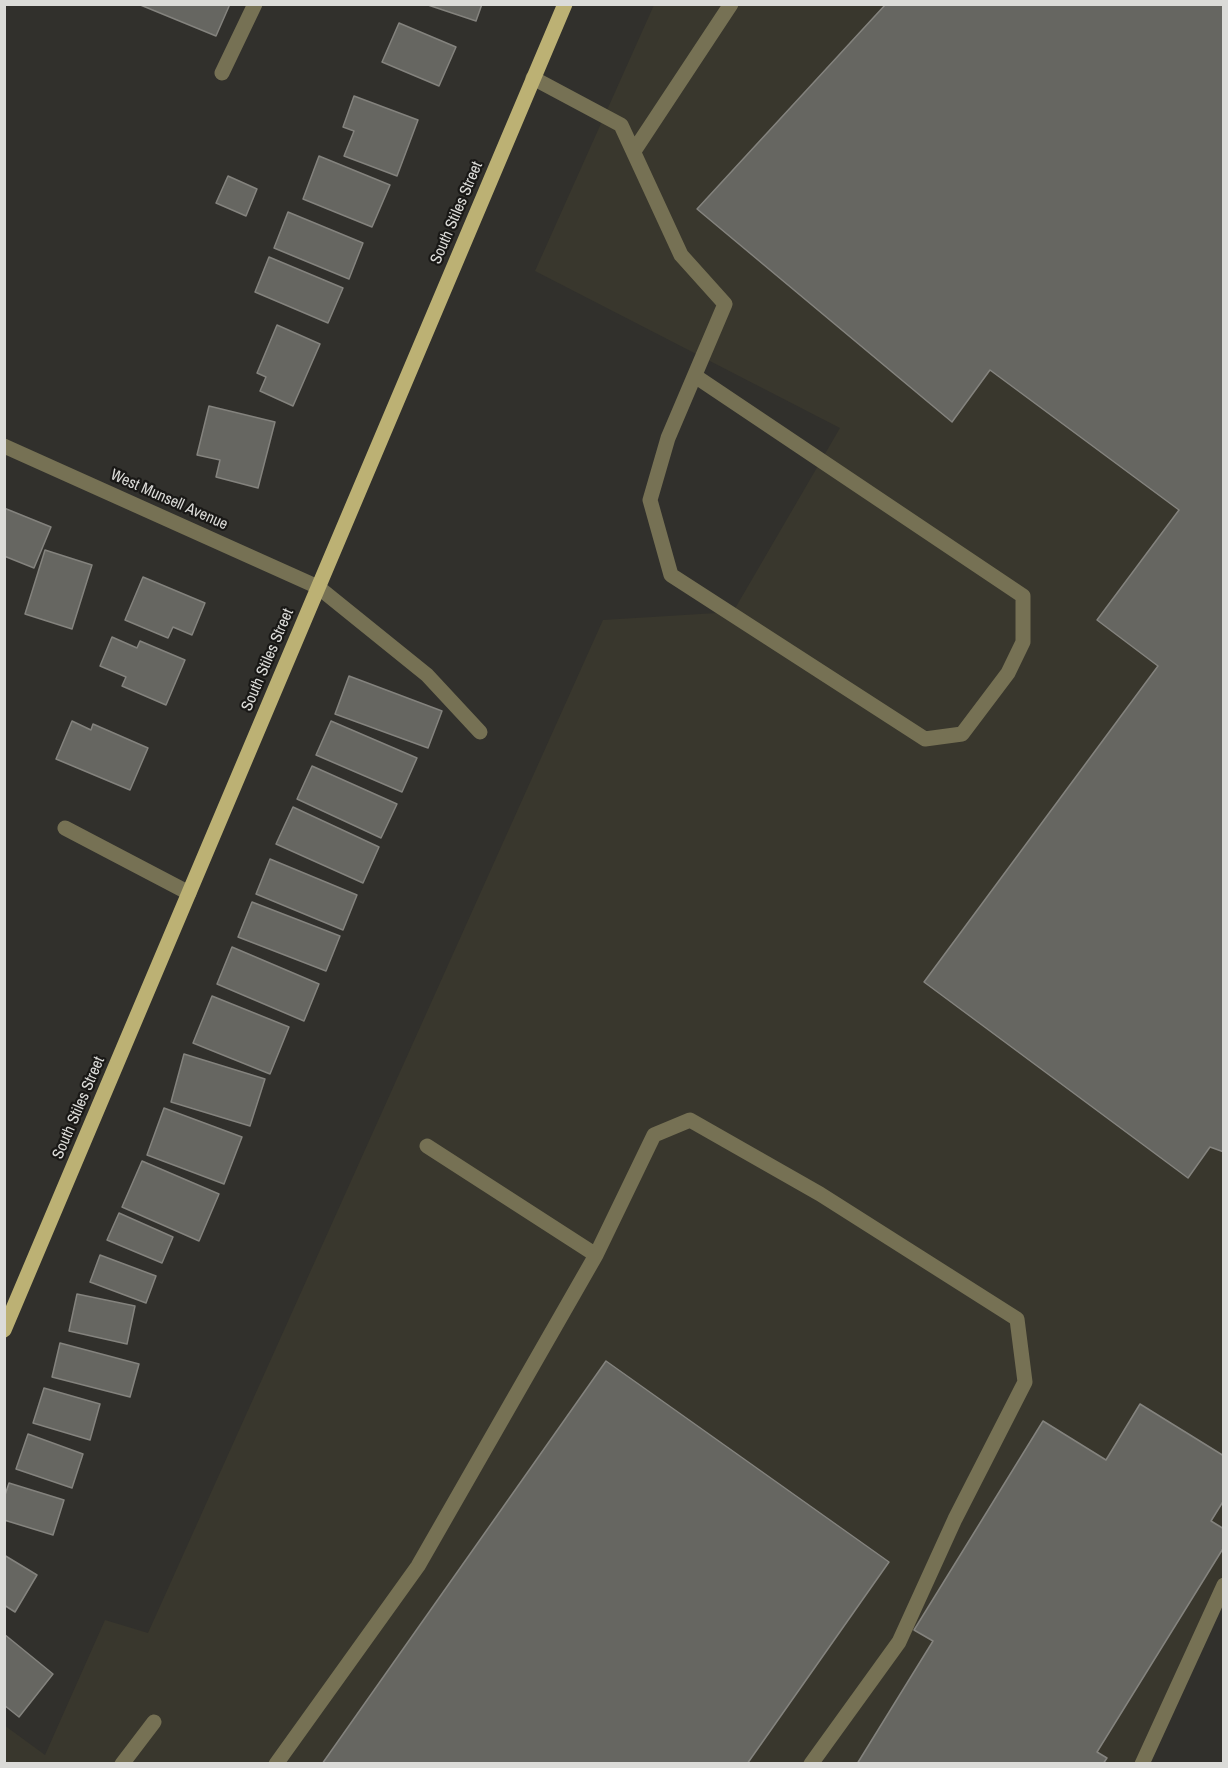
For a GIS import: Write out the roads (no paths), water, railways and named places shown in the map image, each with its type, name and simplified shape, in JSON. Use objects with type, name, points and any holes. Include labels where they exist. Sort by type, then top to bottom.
[{"type":"main road","name":"South Stiles Street","points":[[4,1330],[564,4]]},
{"type":"street","points":[[222,73],[255,4]]},
{"type":"street","points":[[634,152],[730,4]]},
{"type":"street","points":[[533,78],[621,124],[681,255],[725,304],[668,438],[650,500],[671,574],[925,739],[962,734],[1008,673],[1023,642],[1023,596],[695,376]]},
{"type":"street","name":"West Munsell Avenue","points":[[4,446],[318,587],[427,675],[480,732]]},
{"type":"street","points":[[65,828],[189,893]]},
{"type":"street","points":[[276,1764],[418,1566],[596,1255],[654,1135],[690,1120],[820,1194],[1017,1319],[1025,1382],[955,1519],[899,1642],[811,1764]]},
{"type":"street","points":[[427,1146],[596,1255]]},
{"type":"street","points":[[1142,1764],[1224,1585]]},
{"type":"street","points":[[122,1764],[154,1722]]}]
